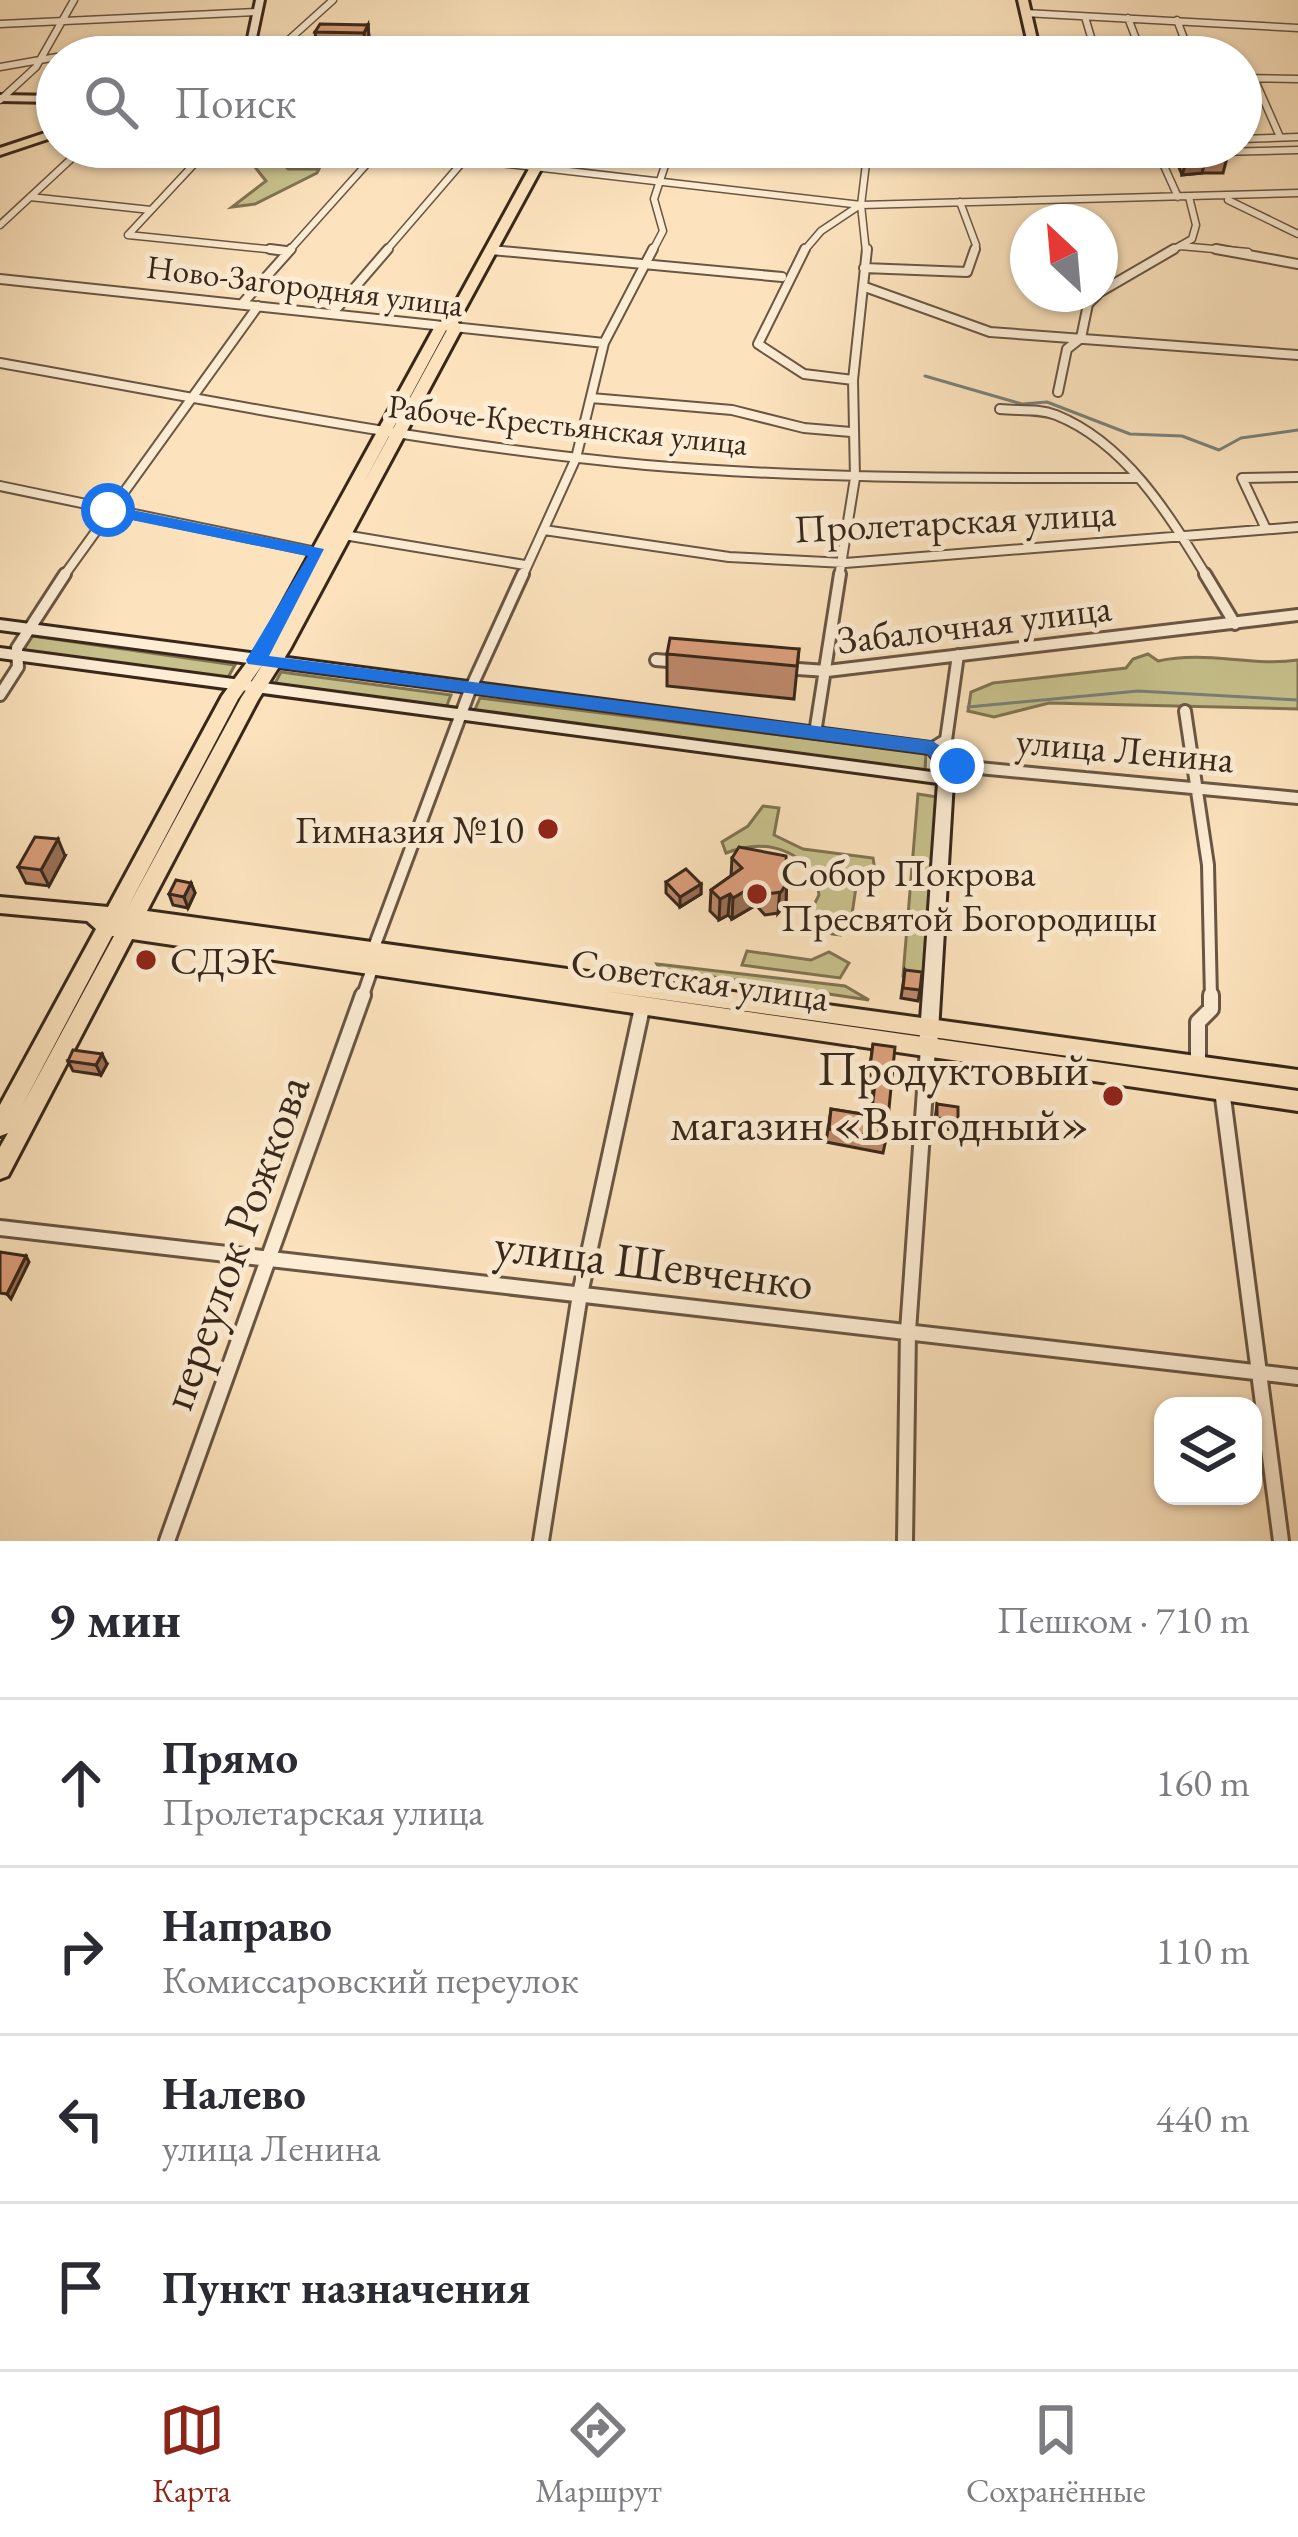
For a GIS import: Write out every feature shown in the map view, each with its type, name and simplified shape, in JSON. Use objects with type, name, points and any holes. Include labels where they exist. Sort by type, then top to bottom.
[{"type":"main road","points":[[255,35],[260,0]]},
{"type":"main road","points":[[1023,0],[1031,36]]},
{"type":"main road","points":[[1,99],[36,99]]},
{"type":"main road","points":[[0,152],[36,139]]},
{"type":"main road","points":[[0,1126],[268,646],[326,554],[537,168]]},
{"type":"main road","points":[[326,554],[344,536],[392,432]]},
{"type":"main road","points":[[0,625],[933,748],[946,772],[929,1037]]},
{"type":"main road","name":"улица Ленина","points":[[8,655],[245,689],[946,772]]},
{"type":"main road","name":"Советская улица","points":[[0,905],[929,1037],[1298,1101]]},
{"type":"main road","points":[[0,1169],[114,921]]},
{"type":"main road","name":"Советская улица","points":[[373,960],[642,1008],[1298,1079]]},
{"type":"street","points":[[56,36],[74,0]]},
{"type":"street","points":[[296,36],[333,0]]},
{"type":"street","points":[[0,25],[258,12]]},
{"type":"street","points":[[1025,13],[1298,28]]},
{"type":"street","points":[[1085,17],[1091,36]]},
{"type":"street","points":[[1128,18],[1135,36]]},
{"type":"street","points":[[1177,20],[1183,36]]},
{"type":"street","points":[[0,67],[36,58]]},
{"type":"street","points":[[1,99],[36,63]]},
{"type":"street","points":[[1262,78],[1298,79]]},
{"type":"street","points":[[1262,96],[1280,137]]},
{"type":"street","points":[[1262,138],[1298,137]]},
{"type":"street","points":[[1262,151],[1298,150]]},
{"type":"street","points":[[0,225],[61,168]]},
{"type":"street","points":[[191,168],[128,235],[286,251]]},
{"type":"street","points":[[242,304],[363,168]]},
{"type":"street","points":[[332,314],[457,168]]},
{"type":"street","points":[[555,168],[861,205],[1298,193]]},
{"type":"street","name":"переулок Рожкова","points":[[167,1541],[274,1256],[470,690],[576,458],[604,343],[663,231],[654,199],[662,168]]},
{"type":"street","points":[[815,733],[855,478],[851,432],[865,287],[867,238],[861,205],[865,168]]},
{"type":"street","points":[[1165,168],[1178,197]]},
{"type":"street","points":[[1220,196],[1298,234]]},
{"type":"street","points":[[30,197],[151,211]]},
{"type":"street","points":[[1118,282],[1192,238],[1196,225],[1189,197]]},
{"type":"street","points":[[864,268],[967,272],[976,245],[960,202]]},
{"type":"street","points":[[853,380],[804,374],[758,344],[782,277],[841,214],[861,205]]},
{"type":"street","points":[[1180,246],[1255,253],[1298,264]]},
{"type":"street","points":[[491,250],[598,264],[646,262],[782,277]]},
{"type":"street","name":"Ново-Загородняя улица","points":[[0,279],[604,343]]},
{"type":"street","points":[[865,287],[964,326],[1298,355]]},
{"type":"street","points":[[0,695],[18,667],[8,655],[258,306]]},
{"type":"street","points":[[1058,392],[1067,350],[1082,338],[1087,312]]},
{"type":"street","name":"Рабоче-Крестьянская улица","points":[[0,364],[392,432],[576,458],[855,478],[1136,478]]},
{"type":"street","points":[[591,398],[732,410],[804,428],[851,432]]},
{"type":"street","points":[[1000,409],[1044,411],[1089,433],[1136,478],[1235,624]]},
{"type":"street","points":[[1266,529],[1242,478],[1298,477]]},
{"type":"street","points":[[0,486],[326,554]]},
{"type":"street","name":"Пролетарская улица","points":[[544,530],[684,552],[845,563],[1298,527]]},
{"type":"street","points":[[344,536],[525,565]]},
{"type":"street","name":"Забалочная улица","points":[[763,667],[827,671],[1298,616]]},
{"type":"street","points":[[933,748],[946,740],[958,655]]},
{"type":"street","points":[[656,660],[699,663]]},
{"type":"street","points":[[1185,711],[1208,865],[1211,1009],[1198,1022],[1198,1065]]},
{"type":"street","name":"улица Ленина","points":[[946,772],[1298,799]]},
{"type":"street","points":[[541,1541],[580,1294],[642,1008]]},
{"type":"street","points":[[905,1541],[908,1331],[929,1037]]},
{"type":"street","points":[[1222,1090],[1281,1541]]},
{"type":"street","name":"улица Шевченко","points":[[0,1228],[1298,1377]]},
{"type":"shaded area","points":[[256,168],[319,169],[255,204],[232,207],[266,181]]},
{"type":"shaded area","points":[[32,636],[235,665],[227,679],[23,650]]},
{"type":"shaded area","points":[[1148,654],[1158,661],[1194,657],[1298,660],[1298,709],[1049,703],[994,717],[968,711],[971,692],[993,683],[1126,668],[1133,659]]},
{"type":"shaded area","points":[[281,672],[451,695],[445,710],[273,687]]},
{"type":"shaded area","points":[[480,698],[926,753],[925,771],[473,714]]},
{"type":"shaded area","points":[[918,794],[937,797],[924,979],[903,976]]},
{"type":"shaded area","points":[[763,806],[779,808],[774,835],[803,849],[873,858],[877,884],[814,877],[797,858],[775,848],[726,853],[722,842],[748,826]]},
{"type":"shaded area","points":[[817,882],[856,887],[850,928],[841,935],[832,934],[810,913],[819,895]]},
{"type":"shaded area","points":[[747,951],[811,960],[829,952],[849,963],[840,978],[742,965]]},
{"type":"shaded area","points":[[657,964],[845,986],[869,1000],[660,969]]},
{"type":"building","points":[[320,24],[368,25],[364,33],[315,32]]},
{"type":"building","points":[[670,638],[799,649],[797,666],[667,654]]},
{"type":"building","points":[[35,837],[58,839],[41,870],[18,867]]},
{"type":"building","points":[[739,847],[786,856],[787,871],[781,874],[788,881],[781,892],[767,894],[757,884],[733,898],[730,894],[720,899],[711,890],[742,868],[732,858]]},
{"type":"building","points":[[686,869],[701,884],[680,897],[666,882]]},
{"type":"building","points":[[176,880],[191,883],[184,897],[169,894]]},
{"type":"building","points":[[905,970],[922,972],[920,990],[903,988]]},
{"type":"building","points":[[873,1044],[895,1047],[886,1139],[829,1129],[831,1109],[862,1114],[863,1107],[872,1108]]},
{"type":"building","points":[[73,1050],[102,1054],[96,1065],[68,1061]]},
{"type":"building","points":[[937,1104],[958,1107],[958,1120],[937,1118]]},
{"type":"building","points":[[0,1252],[26,1256],[7,1294],[0,1293]]},
{"type":"waterway","points":[[925,376],[1022,404],[1047,402],[1130,434],[1182,436],[1219,450],[1241,438],[1298,430]]},
{"type":"waterway","points":[[968,707],[1138,691],[1298,700]]},
{"type":"place","name":"Гимназия №10","points":[[548,829]]},
{"type":"place","name":"Собор Покрова Пресвятой Богородицы","points":[[757,894]]},
{"type":"place","name":"СДЭК","points":[[146,960]]},
{"type":"place","name":"Продуктовый магазин «Выгодный»","points":[[1113,1096]]},
{"type":"route","points":[[108,510],[318,553],[268,646],[255,660],[933,748],[946,765],[957,766]]}]
